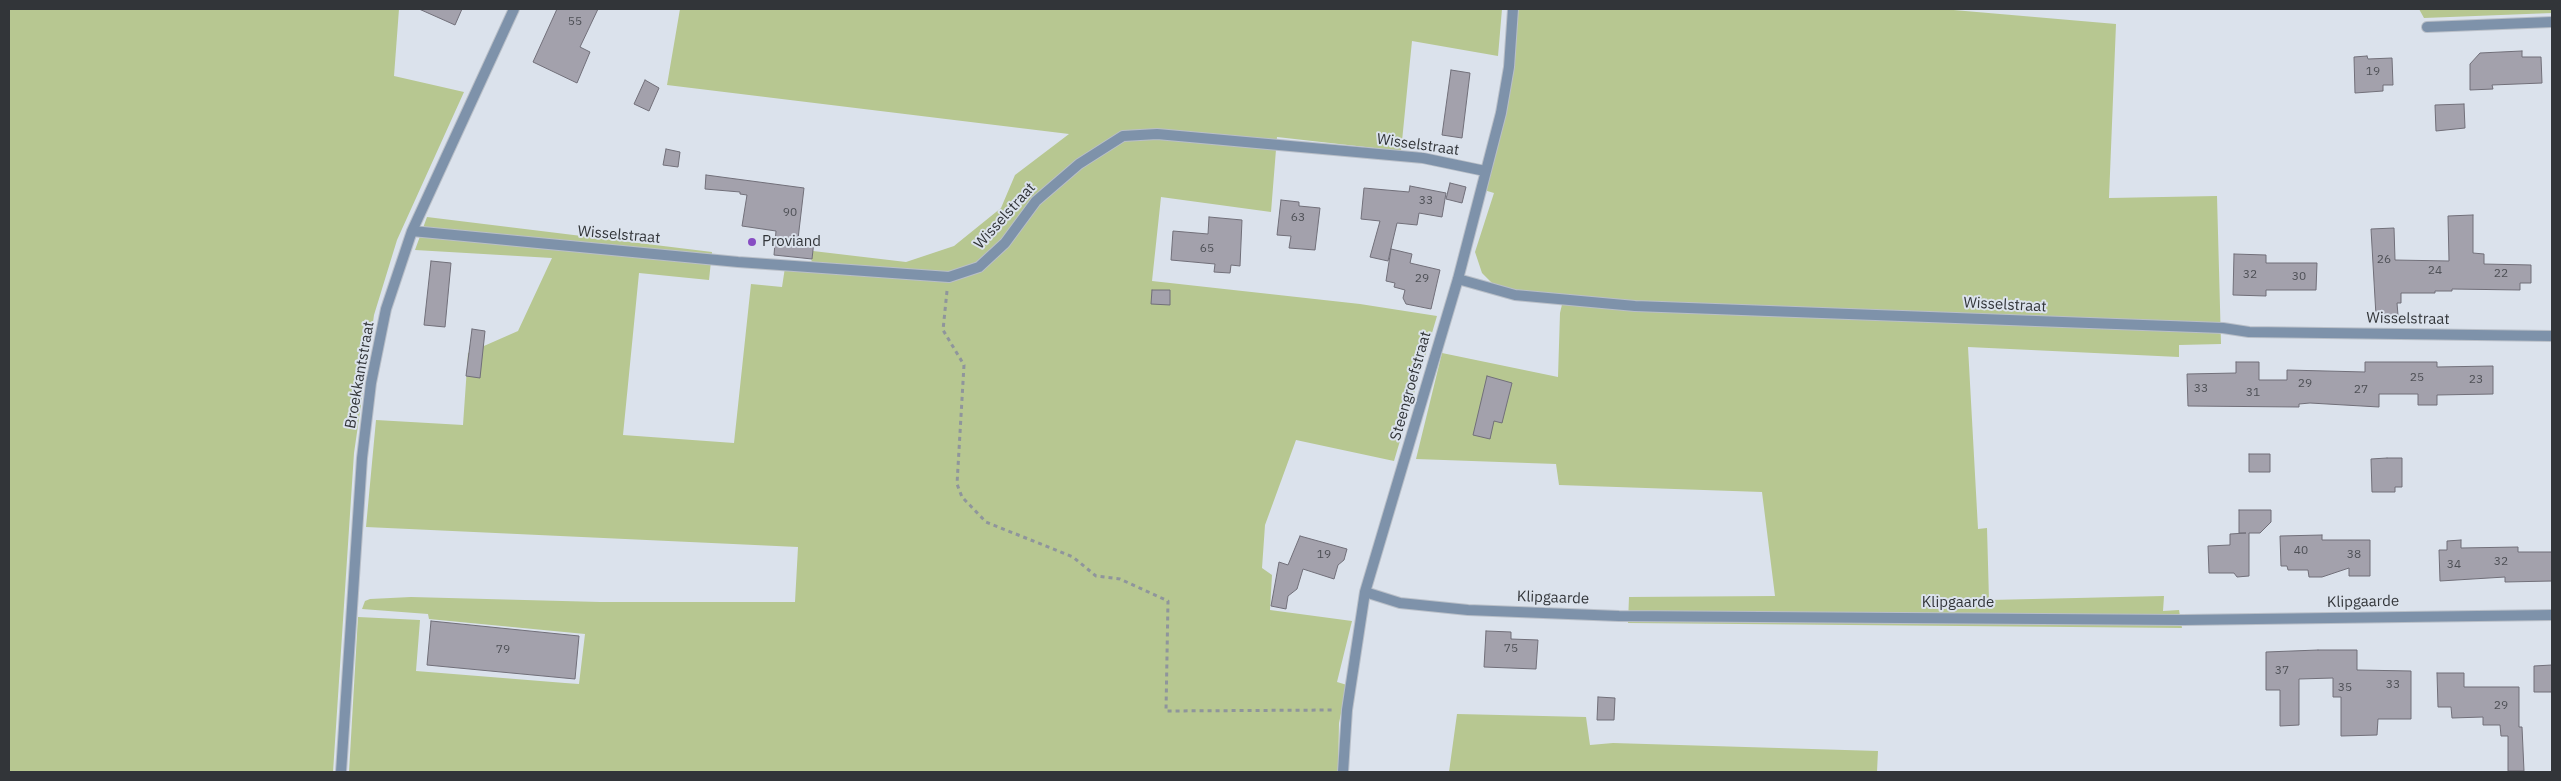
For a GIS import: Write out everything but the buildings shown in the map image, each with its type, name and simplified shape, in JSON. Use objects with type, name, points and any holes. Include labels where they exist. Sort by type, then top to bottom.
[{"type":"street","name":"Broekkantstraat","points":[[341,772],[362,458],[370,393],[386,309],[412,230],[514,9]]},
{"type":"street","name":"Steengroefstraat","points":[[1343,772],[1347,710],[1365,592],[1458,279],[1501,113],[1509,66],[1513,9]]},
{"type":"street","points":[[2427,27],[2552,22]]},
{"type":"street","name":"Wisselstraat","points":[[412,230],[738,262],[949,277],[979,267],[1005,243],[1036,201],[1079,164],[1123,136],[1157,134],[1423,158],[1485,171]]},
{"type":"street","name":"Wisselstraat","points":[[1458,279],[1515,295],[1635,306],[2223,328],[2249,332],[2552,336]]},
{"type":"street","name":"Klipgaarde","points":[[1365,592],[1400,603],[1468,610],[1619,616],[2182,620],[2552,615]]},
{"type":"path","points":[[949,277],[943,330],[964,365],[957,484],[962,497],[986,522],[1073,557],[1096,576],[1120,579],[1168,601],[1166,711],[1347,710]]},
{"type":"green space","points":[[9,9],[399,9],[394,76],[464,92],[397,240],[374,315],[354,453],[333,772],[9,772]]},
{"type":"green space","points":[[680,9],[1502,9],[1498,56],[1412,41],[1401,151],[1277,137],[1271,212],[1161,197],[1152,281],[1360,304],[1437,316],[1394,461],[1296,440],[1265,525],[1262,568],[1272,575],[1270,610],[1352,621],[1337,682],[1347,685],[1339,723],[1338,772],[349,772],[358,617],[420,620],[416,671],[579,684],[585,634],[429,619],[428,614],[362,609],[365,601],[370,599],[411,597],[600,602],[795,602],[798,547],[366,527],[376,420],[463,425],[468,353],[518,331],[552,258],[415,250],[427,217],[712,252],[709,280],[639,273],[623,435],[734,443],[751,284],[782,287],[786,261],[811,264],[813,251],[906,262],[954,246],[1001,208],[1015,175],[1069,134],[667,85]]},
{"type":"green space","points":[[1516,9],[1942,9],[2116,24],[2109,198],[2217,196],[2221,344],[2179,345],[2179,357],[1968,347],[1978,529],[1987,528],[1989,600],[2164,596],[2163,611],[2179,610],[2182,628],[1628,623],[1629,597],[1775,596],[1762,492],[1559,485],[1556,464],[1416,459],[1442,353],[1558,377],[1560,313],[1564,296],[1519,291],[1493,284],[1482,273],[1475,252],[1494,193],[1484,190]]},
{"type":"green space","points":[[2419,9],[2552,9],[2552,13],[2424,18]]},
{"type":"green space","points":[[1457,714],[1586,717],[1590,745],[1613,743],[1878,751],[1877,772],[1449,772]]},
{"type":"place","name":"Proviand","points":[[752,242]]}]
